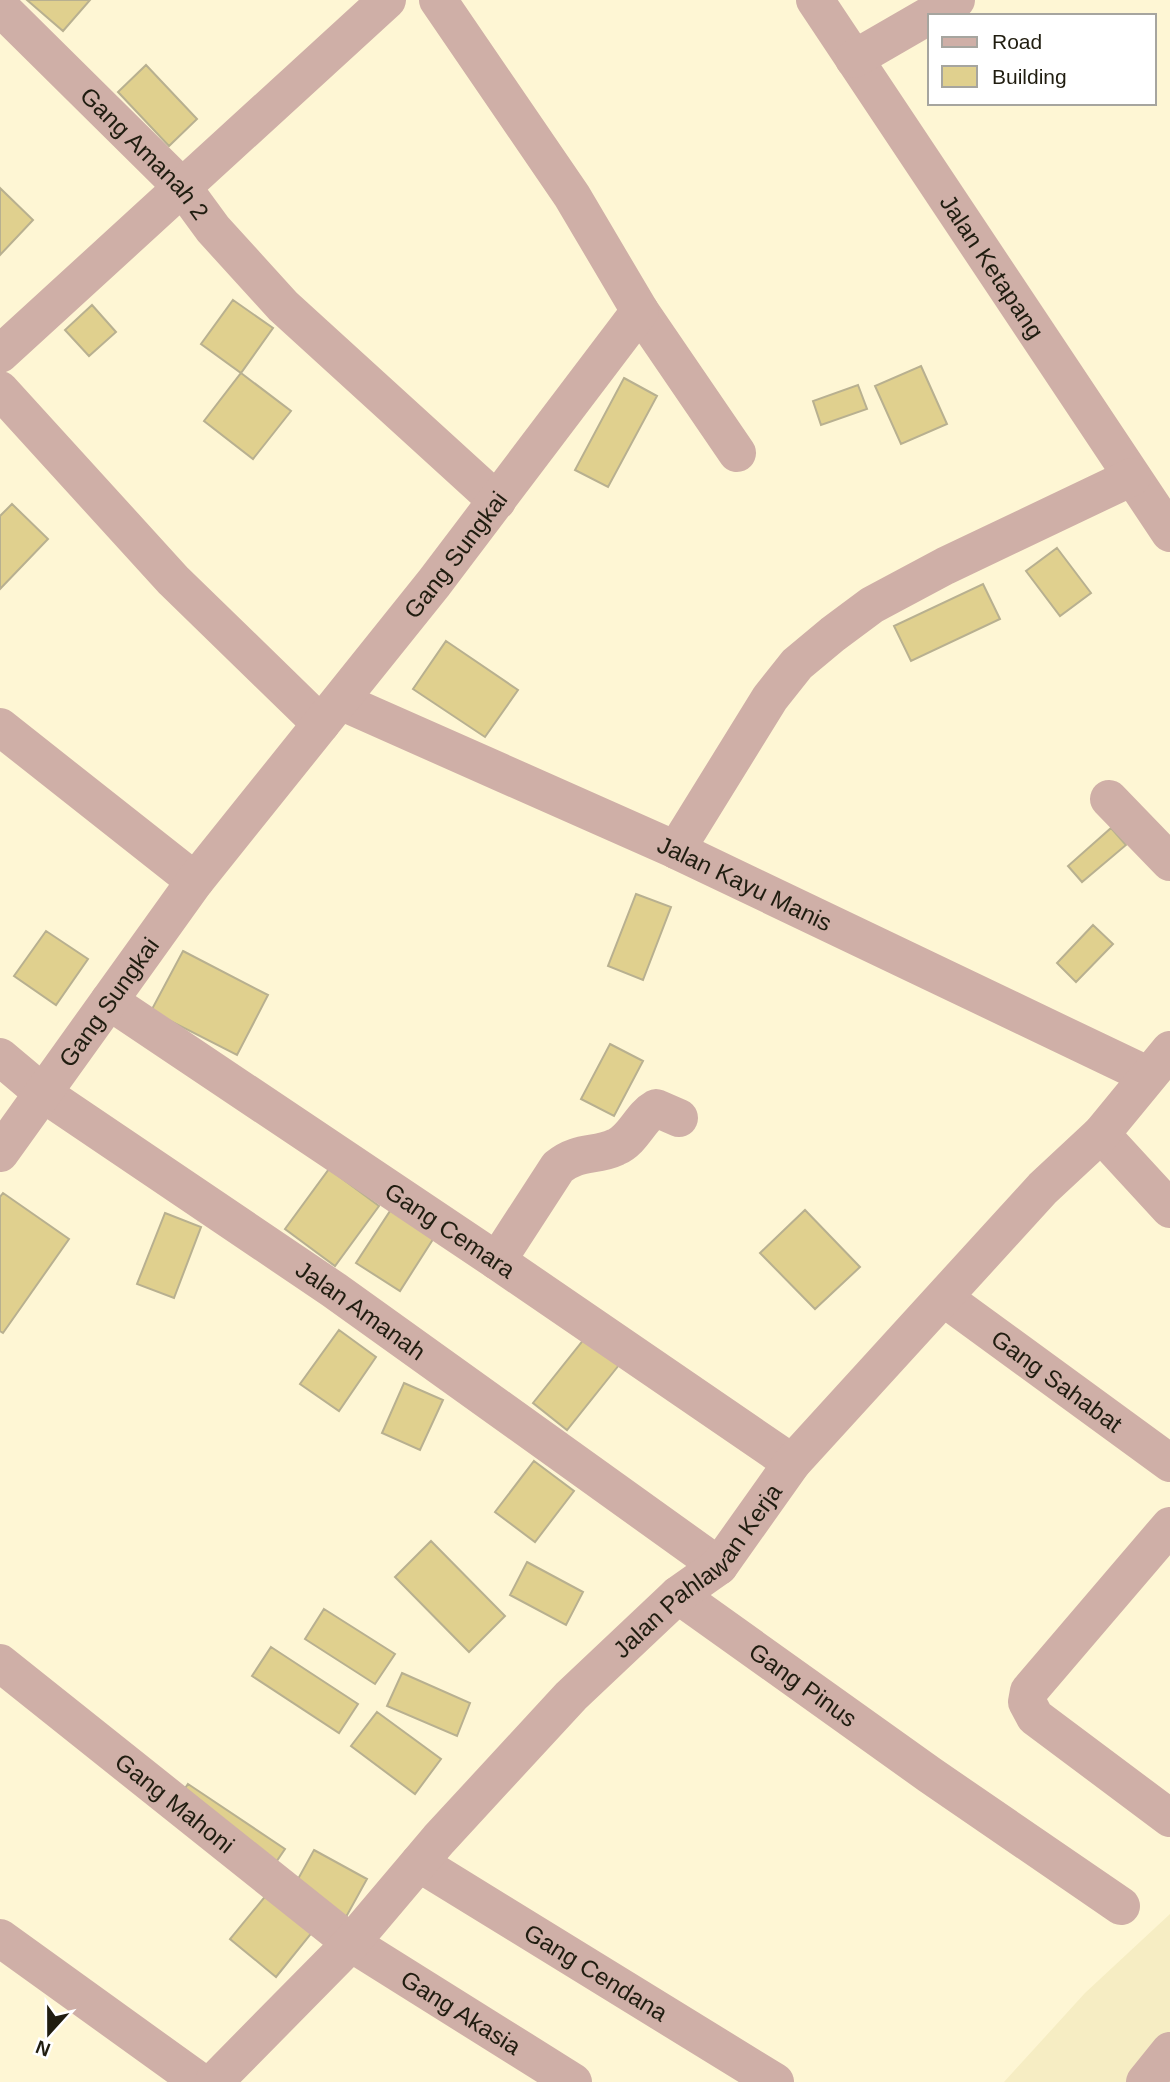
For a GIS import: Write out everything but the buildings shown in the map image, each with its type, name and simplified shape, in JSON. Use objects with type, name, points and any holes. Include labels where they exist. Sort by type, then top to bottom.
[{"type":"street","points":[[0,354],[387,0]]},
{"type":"street","points":[[438,0],[572,196],[640,311],[737,453]]},
{"type":"street","name":"Jalan Ketapang","points":[[815,0],[1170,533]]},
{"type":"street","points":[[932,14],[956,0]]},
{"type":"street","name":"Gang Amanah 2","points":[[0,7],[183,188],[213,229],[283,306],[497,501]]},
{"type":"street","points":[[854,59],[928,16]]},
{"type":"street","name":"Gang Sungkai","points":[[0,1153],[195,881],[497,501],[640,311]]},
{"type":"street","points":[[0,390],[173,580],[331,713]]},
{"type":"street","points":[[676,850],[770,698],[797,664],[833,634],[872,605],[945,566],[1132,477]]},
{"type":"street","name":"Jalan Kayu Manis","points":[[331,713],[676,850],[1159,1062]]},
{"type":"street","points":[[0,727],[195,881]]},
{"type":"street","points":[[1109,799],[1170,862]]},
{"type":"street","name":"Gang Cemara","points":[[109,1001],[792,1463]]},
{"type":"street","name":"Jalan Amanah","points":[[0,1057],[44,1094],[334,1290],[719,1566]]},
{"type":"street","name":"Jalan Pahlawan Kerja","points":[[214,2082],[351,1943],[419,1863],[570,1696],[678,1595],[719,1566],[792,1463],[1043,1188],[1101,1134],[1159,1062]]},
{"type":"street","points":[[497,1261],[558,1167],[570,1157],[617,1147],[636,1131],[656,1108],[679,1118]]},
{"type":"street","points":[[1101,1134],[1170,1209]]},
{"type":"street","name":"Gang Sahabat","points":[[944,1298],[1170,1463]]},
{"type":"street","points":[[1170,1526],[1029,1691],[1027,1702],[1035,1717],[1170,1818]]},
{"type":"street","name":"Gang Pinus","points":[[678,1595],[930,1775],[1121,1906]]},
{"type":"street","name":"Gang Mahoni","points":[[0,1662],[351,1943]]},
{"type":"street","name":"Gang Cendana","points":[[419,1863],[775,2082]]},
{"type":"street","points":[[0,1938],[200,2082]]},
{"type":"street","name":"Gang Akasia","points":[[351,1943],[573,2082]]},
{"type":"street","points":[[1145,2082],[1170,2051]]},
{"type":"shaded area","points":[[1170,1914],[1170,2082],[1004,2082],[1085,1993]]}]
